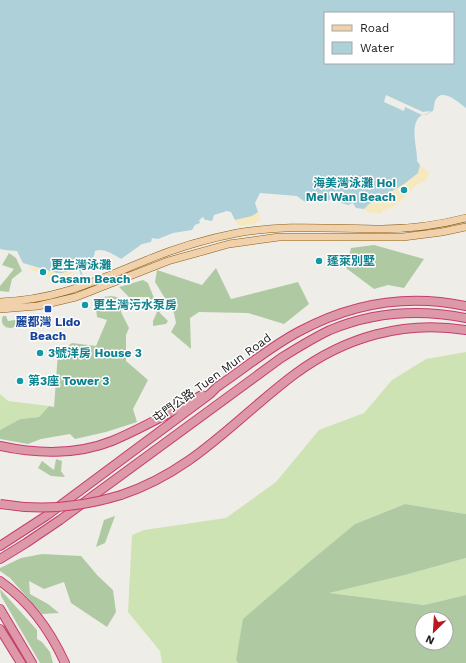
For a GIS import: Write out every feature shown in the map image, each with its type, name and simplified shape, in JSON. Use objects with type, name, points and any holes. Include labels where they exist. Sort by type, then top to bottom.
[{"type":"highway","name":"屯門公路 Tuen Mun Road","points":[[0,546],[46,516],[210,394],[217,387],[299,331],[346,311],[378,303],[402,300],[435,301],[466,306]]},
{"type":"highway","name":"屯門公路 Tuen Mun Road","points":[[0,559],[60,520],[275,362],[317,337],[339,327],[358,321],[394,313],[425,313],[466,318]]},
{"type":"highway","points":[[0,504],[41,508],[68,506],[103,500],[121,495],[155,481],[192,459],[295,374],[319,358],[340,347],[370,335],[402,328],[428,326],[466,330]]},
{"type":"highway","points":[[0,446],[25,451],[50,452],[93,446],[111,441],[145,426],[217,387]]},
{"type":"highway","points":[[0,581],[16,593],[42,621],[65,663]]},
{"type":"highway","points":[[0,609],[32,663]]},
{"type":"highway","points":[[0,629],[21,663]]},
{"type":"main road","points":[[0,302],[27,300],[68,292],[92,284],[166,253],[226,236],[273,228],[299,227],[387,229],[417,227],[466,218]]},
{"type":"main road","points":[[447,222],[451,231]]},
{"type":"main road","points":[[0,309],[38,306],[76,297],[168,261],[220,246],[279,237],[390,237],[423,235],[466,227]]},
{"type":"green space","points":[[374,245],[424,259],[404,288],[388,285],[374,289],[346,268],[351,248]]},
{"type":"green space","points":[[9,253],[16,258],[22,271],[12,279],[9,292],[0,291],[0,286],[14,269],[2,265]]},
{"type":"green space","points":[[216,268],[231,299],[298,282],[309,304],[284,324],[248,313],[199,312],[190,318],[191,349],[171,332],[176,323],[174,313],[155,282],[157,270],[202,285]]},
{"type":"green space","points":[[143,280],[148,283],[160,313],[168,321],[166,324],[153,326],[153,321],[157,312],[149,297],[129,297],[119,287]]},
{"type":"green space","points":[[112,296],[120,298],[121,312],[129,328],[126,335],[126,361],[148,380],[133,409],[137,422],[106,432],[75,439],[70,434],[41,439],[28,444],[0,439],[0,430],[20,419],[39,417],[49,406],[54,407],[58,353],[72,343],[96,346],[107,320],[97,317],[95,298]]},
{"type":"green space","points":[[3,316],[6,316],[8,321],[22,319],[24,324],[11,328],[6,327],[2,322]]},
{"type":"green space","points":[[466,352],[466,514],[405,504],[355,524],[244,619],[236,660],[238,663],[162,663],[160,651],[128,612],[132,535],[144,530],[226,518],[276,482],[319,430],[364,413],[392,380],[426,359]]},
{"type":"green space","points":[[0,394],[8,401],[49,406],[39,417],[20,419],[0,430]]},
{"type":"green space","points":[[56,459],[62,461],[61,471],[65,477],[51,476],[38,468],[42,461],[54,470]]},
{"type":"green space","points":[[405,504],[466,514],[466,558],[405,575],[329,593],[424,605],[466,595],[466,663],[238,663],[236,660],[243,619],[355,524]]},
{"type":"green space","points":[[115,516],[105,543],[96,547],[104,520]]},
{"type":"green space","points":[[42,554],[81,556],[98,576],[113,590],[116,612],[107,627],[71,603],[64,582],[44,589],[29,581],[30,594],[48,604],[59,613],[42,614],[10,578],[0,571],[0,568],[21,558]]},
{"type":"green space","points":[[466,558],[466,595],[424,605],[328,593],[405,575]]},
{"type":"green space","points":[[0,589],[37,630],[37,639],[42,642],[50,652],[53,663],[40,663],[1,596]]},
{"type":"sand","name":"海美灣泳灘 Hoi Mei Wan Beach","points":[[420,165],[430,173],[426,181],[415,187],[400,202],[389,209],[382,211],[381,214],[367,212],[364,209],[369,204],[404,184],[418,173]]},
{"type":"sand","points":[[258,212],[261,219],[254,224],[239,226],[235,220],[251,216]]},
{"type":"sand","name":"更生灣泳灘 Casam Beach","points":[[29,266],[57,273],[62,273],[83,266],[84,268],[62,278],[56,278],[40,274],[29,268]]},
{"type":"water","points":[[0,0],[466,0],[466,108],[446,95],[438,97],[435,101],[433,111],[422,115],[415,124],[417,161],[420,165],[418,173],[404,184],[369,204],[364,209],[356,208],[353,203],[348,205],[339,202],[340,199],[338,197],[332,197],[328,201],[320,201],[315,198],[305,202],[297,196],[260,193],[255,203],[258,212],[252,216],[235,220],[231,212],[227,211],[214,215],[212,221],[205,220],[203,217],[199,220],[200,223],[195,225],[192,230],[173,233],[158,239],[152,238],[151,242],[142,244],[121,259],[109,252],[98,250],[95,251],[91,264],[62,273],[57,273],[23,263],[17,251],[0,249]]},
{"type":"pier","points":[[386,95],[423,112],[430,111],[429,113],[422,115],[405,107],[404,111],[384,102]]},
{"type":"waterway","points":[[79,267],[82,276]]},
{"type":"place","name":"海美灣泳灘 Hoi Mei Wan Beach","points":[[404,190]]},
{"type":"place","name":"蓬萊別墅","points":[[319,261]]},
{"type":"place","name":"更生灣泳灘 Casam Beach","points":[[43,272]]},
{"type":"place","name":"更生灣污水泵房","points":[[85,305]]},
{"type":"place","name":"麗都灣 Lido Beach","points":[[48,309]]},
{"type":"place","name":"3號洋房 House 3","points":[[40,353]]},
{"type":"place","name":"第3座 Tower 3","points":[[20,381]]}]
